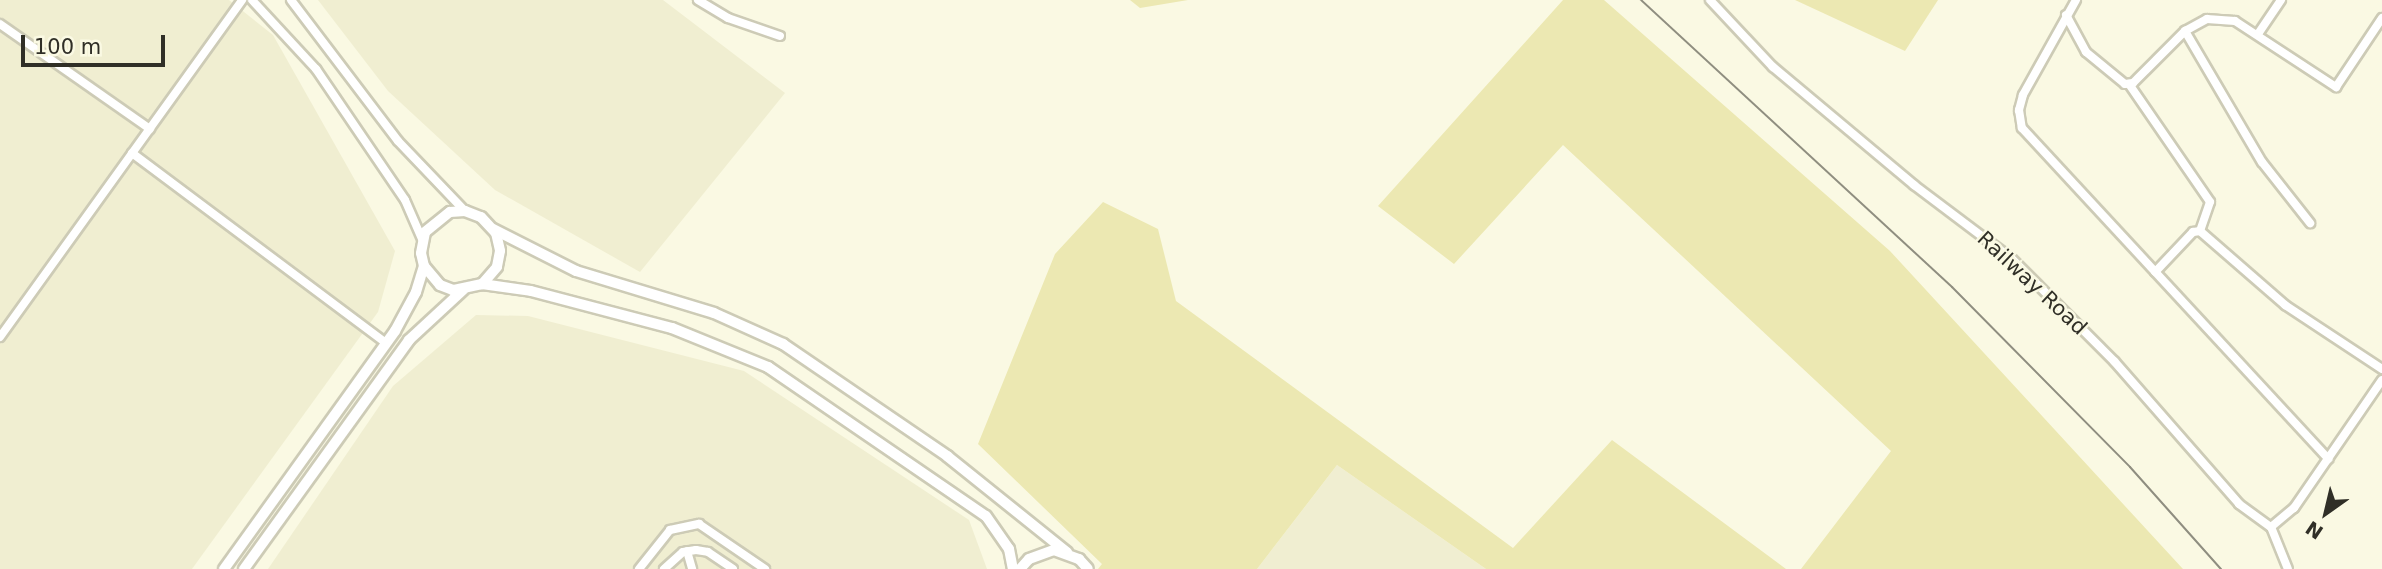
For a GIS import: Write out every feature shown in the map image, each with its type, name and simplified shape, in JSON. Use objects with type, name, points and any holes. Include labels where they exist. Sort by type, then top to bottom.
[{"type":"street","points":[[0,337],[242,0]]},
{"type":"street","points":[[225,569],[386,343],[416,292],[424,266],[422,239],[405,200],[323,79],[252,0]]},
{"type":"street","points":[[291,0],[398,141],[465,211],[481,217],[493,229],[576,271],[714,313],[783,344],[947,456],[1088,569]]},
{"type":"street","points":[[698,0],[728,18],[780,36]]},
{"type":"street","name":"Railway Road","points":[[1710,0],[1773,67],[1914,185],[2011,258],[2114,361],[2239,504],[2271,527]]},
{"type":"street","points":[[2076,0],[2023,95],[2019,117],[2022,128],[2328,459]]},
{"type":"street","points":[[2258,34],[2281,0]]},
{"type":"street","points":[[2066,15],[2086,52],[2129,84],[2204,188],[2210,202],[2200,231]]},
{"type":"street","points":[[2129,84],[2185,31],[2207,19],[2235,21],[2336,87],[2382,18]]},
{"type":"street","points":[[0,24],[150,129]]},
{"type":"street","points":[[2185,31],[2262,162],[2310,223]]},
{"type":"street","points":[[132,153],[386,343]]},
{"type":"street","points":[[422,239],[434,220],[465,211]]},
{"type":"street","points":[[482,284],[497,267],[500,251],[493,229]]},
{"type":"street","points":[[2155,272],[2193,232],[2200,231],[2285,305],[2382,369]]},
{"type":"street","points":[[424,266],[440,285],[463,290]]},
{"type":"street","points":[[244,569],[409,340],[463,290],[482,284],[531,291],[672,328],[768,367],[986,516],[1009,549],[1013,569]]},
{"type":"street","points":[[2288,569],[2271,527],[2294,508],[2382,380]]},
{"type":"street","points":[[639,569],[670,530],[699,524],[765,569]]},
{"type":"street","points":[[687,551],[692,569]]},
{"type":"street","points":[[664,569],[687,551],[708,552],[733,569]]},
{"type":"street","points":[[1020,569],[1041,553],[1067,552]]},
{"type":"shaded area","points":[[0,0],[229,0],[273,35],[395,251],[378,312],[192,569],[0,569]]},
{"type":"shaded area","points":[[318,0],[663,0],[785,93],[640,272],[495,190],[388,91]]},
{"type":"shaded area","points":[[1130,0],[1188,0],[1140,8]]},
{"type":"shaded area","points":[[1563,0],[1604,0],[1890,251],[2183,569],[1801,569],[1891,451],[1563,145],[1454,264],[1378,206]]},
{"type":"shaded area","points":[[1795,0],[1938,0],[1905,51]]},
{"type":"shaded area","points":[[1103,202],[1158,229],[1176,301],[1513,548],[1612,440],[1786,569],[1486,569],[1337,465],[1257,569],[1098,569],[1102,564],[978,444],[1055,254]]},
{"type":"shaded area","points":[[476,315],[528,316],[744,371],[969,520],[987,569],[268,569],[393,386]]},
{"type":"shaded area","points":[[1337,465],[1486,569],[1257,569]]},
{"type":"tram line","points":[[1641,0],[1952,287],[2130,467],[2221,569]]}]
